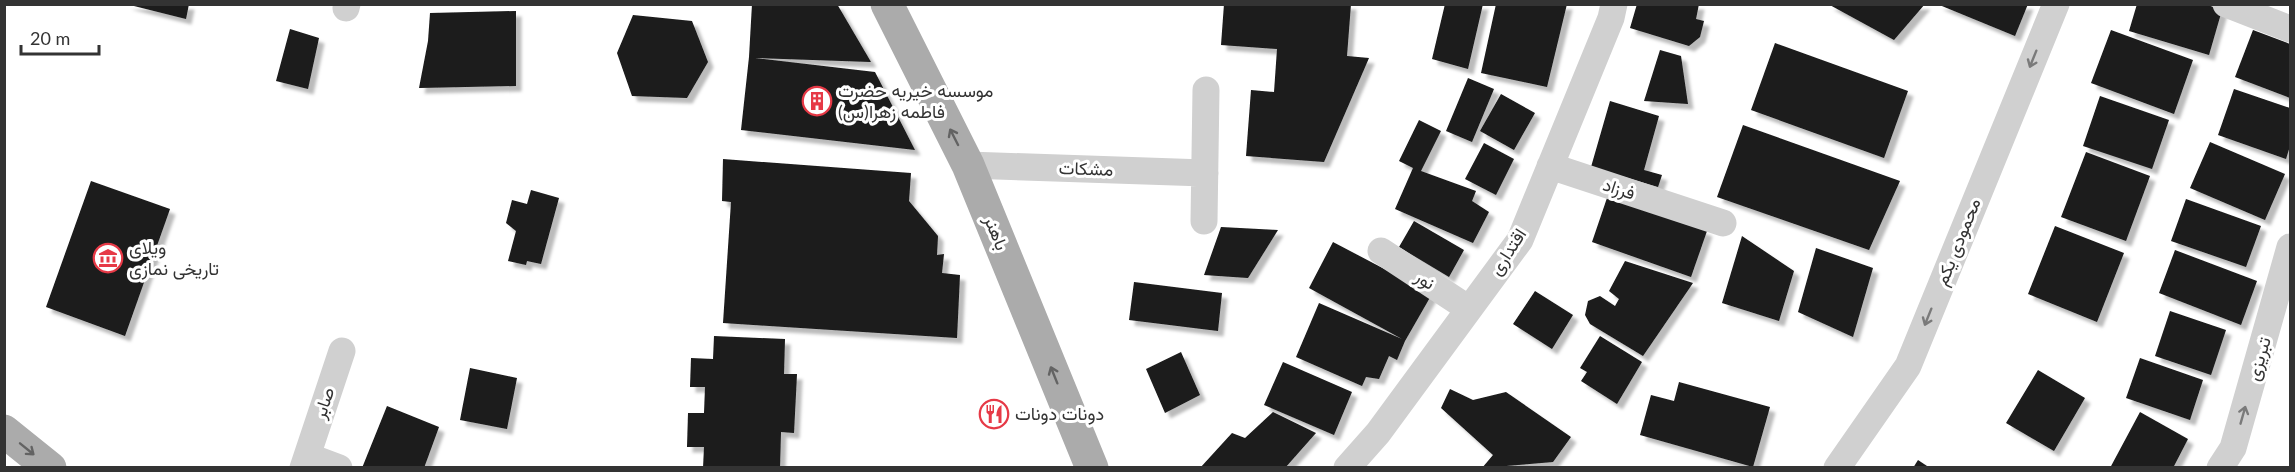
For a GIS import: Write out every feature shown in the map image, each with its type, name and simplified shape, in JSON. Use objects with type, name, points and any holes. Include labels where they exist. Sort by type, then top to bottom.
[{"type":"main road","name":"باهنر","points":[[888,4],[968,165],[1092,468]]},
{"type":"main road","points":[[4,431],[50,468]]},
{"type":"street","name":"اقتداری","points":[[1347,468],[1378,434],[1520,240],[1611,18],[1614,4]]},
{"type":"street","name":"محمودی یکم","points":[[1837,468],[1908,366],[2056,4]]},
{"type":"street","points":[[2226,4],[2290,28]]},
{"type":"street","points":[[1204,221],[1206,90]]},
{"type":"street","name":"مشکات","points":[[968,165],[1205,173]]},
{"type":"street","name":"فرزاد","points":[[1550,166],[1723,223]]},
{"type":"street","name":"تبریزی","points":[[2220,468],[2233,448],[2290,247]]},
{"type":"street","name":"نور","points":[[1381,250],[1469,309]]},
{"type":"street","name":"صابر","points":[[339,468],[305,462],[342,351]]},
{"type":"building","points":[[126,4],[189,4],[186,19]]},
{"type":"building","name":"موسسه خیریه حضرت فاطمه زهرا(س)","points":[[752,4],[837,4],[871,62],[755,58],[875,72],[915,150],[741,130]]},
{"type":"building","points":[[1224,4],[1351,4],[1347,56],[1369,58],[1324,162],[1246,156],[1251,90],[1274,92],[1277,49],[1221,45]]},
{"type":"building","points":[[1445,4],[1483,4],[1468,69],[1432,59]]},
{"type":"building","points":[[1496,4],[1567,4],[1547,87],[1481,73]]},
{"type":"building","points":[[1637,4],[1699,4],[1696,19],[1704,21],[1700,37],[1689,46],[1630,28]]},
{"type":"building","points":[[1828,4],[1925,4],[1894,40]]},
{"type":"building","points":[[1937,4],[2028,4],[2015,36]]},
{"type":"building","points":[[2137,4],[2205,4],[2222,10],[2209,55],[2129,31]]},
{"type":"building","points":[[516,11],[516,86],[419,88],[428,41],[430,13]]},
{"type":"building","points":[[633,15],[692,21],[708,62],[687,98],[632,96],[617,53]]},
{"type":"building","points":[[290,29],[319,38],[308,89],[276,81]]},
{"type":"building","points":[[2111,30],[2193,60],[2174,114],[2091,83]]},
{"type":"building","points":[[2253,30],[2290,44],[2290,98],[2235,77]]},
{"type":"building","points":[[1775,43],[1908,91],[1884,158],[1751,110]]},
{"type":"building","points":[[1660,50],[1681,56],[1688,104],[1644,101]]},
{"type":"building","points":[[1468,78],[1494,89],[1472,142],[1446,131]]},
{"type":"building","points":[[2234,89],[2290,108],[2290,146],[2286,159],[2218,135]]},
{"type":"building","points":[[1501,94],[1535,113],[1514,150],[1480,131]]},
{"type":"building","points":[[2100,96],[2169,120],[2152,169],[2083,146]]},
{"type":"building","points":[[1610,101],[1659,116],[1644,170],[1662,175],[1658,187],[1591,167]]},
{"type":"building","points":[[1419,120],[1441,131],[1421,171],[1476,191],[1472,201],[1489,212],[1473,243],[1395,209],[1413,168],[1399,161]]},
{"type":"building","points":[[1743,125],[1900,181],[1869,250],[1717,197]]},
{"type":"building","points":[[2210,142],[2285,174],[2265,220],[2190,188]]},
{"type":"building","points":[[1484,143],[1514,159],[1496,195],[1465,179]]},
{"type":"building","points":[[2086,152],[2150,176],[2126,241],[2061,217]]},
{"type":"building","points":[[723,159],[911,173],[909,201],[938,236],[937,255],[944,254],[942,273],[960,275],[957,338],[723,323],[731,202],[722,201]]},
{"type":"building","name":"ویلای تاریخی نمازی","points":[[91,181],[170,209],[125,336],[46,307]]},
{"type":"building","points":[[531,190],[559,198],[541,264],[527,261],[526,265],[508,261],[516,231],[506,223],[512,200],[527,204]]},
{"type":"building","points":[[1608,195],[1707,231],[1691,277],[1592,242]]},
{"type":"building","points":[[2186,199],[2261,226],[2246,267],[2171,241]]},
{"type":"building","points":[[1414,221],[1464,250],[1449,277],[1399,247]]},
{"type":"building","points":[[2055,226],[2124,253],[2097,322],[2028,294]]},
{"type":"building","points":[[1221,227],[1278,230],[1248,278],[1204,275]]},
{"type":"building","points":[[1742,236],[1794,271],[1779,321],[1722,303]]},
{"type":"building","points":[[1333,242],[1432,294],[1405,341],[1397,360],[1389,356],[1379,379],[1366,377],[1362,386],[1296,357],[1319,303],[1402,339],[1309,288]]},
{"type":"building","points":[[1816,248],[1873,268],[1853,337],[1798,312]]},
{"type":"building","points":[[2175,250],[2257,281],[2241,325],[2159,293]]},
{"type":"building","points":[[1625,261],[1693,283],[1643,356],[1590,324],[1585,315],[1588,301],[1600,296],[1615,306],[1619,299],[1609,291]]},
{"type":"building","points":[[1134,282],[1222,293],[1218,331],[1129,320]]},
{"type":"building","points":[[1535,291],[1573,315],[1552,349],[1513,324]]},
{"type":"building","points":[[2170,311],[2226,330],[2211,375],[2155,356]]},
{"type":"building","points":[[714,336],[785,339],[784,374],[797,374],[794,433],[781,432],[780,468],[703,468],[704,447],[687,447],[688,413],[704,413],[705,387],[690,387],[691,358],[713,359]]},
{"type":"building","points":[[1600,336],[1642,362],[1617,404],[1581,381],[1587,372],[1580,368]]},
{"type":"building","points":[[1181,352],[1200,395],[1165,413],[1146,369]]},
{"type":"building","points":[[2140,358],[2203,380],[2190,420],[2126,398]]},
{"type":"building","points":[[1283,362],[1352,392],[1334,435],[1264,405]]},
{"type":"building","points":[[470,368],[517,378],[507,429],[460,420]]},
{"type":"building","points":[[2038,370],[2085,398],[2054,451],[2006,423]]},
{"type":"building","points":[[1679,382],[1770,407],[1753,467],[1640,435],[1651,395],[1674,401]]},
{"type":"building","points":[[1450,389],[1473,400],[1506,392],[1571,437],[1553,462],[1482,468],[1493,455],[1441,408]]},
{"type":"building","points":[[387,406],[439,427],[424,468],[362,468]]},
{"type":"building","points":[[1273,412],[1316,433],[1285,468],[1200,468],[1232,433],[1245,438]]},
{"type":"building","points":[[2140,412],[2188,439],[2173,468],[2110,468]]},
{"type":"building","points":[[1918,460],[1930,468],[1913,468]]},
{"type":"place","name":"موسسه خیریه حضرت فاطمه زهرا(س)","points":[[817,101]]},
{"type":"place","name":"ویلای تاریخی نمازی","points":[[108,258]]},
{"type":"place","name":"دونات دونات","points":[[994,414]]}]
